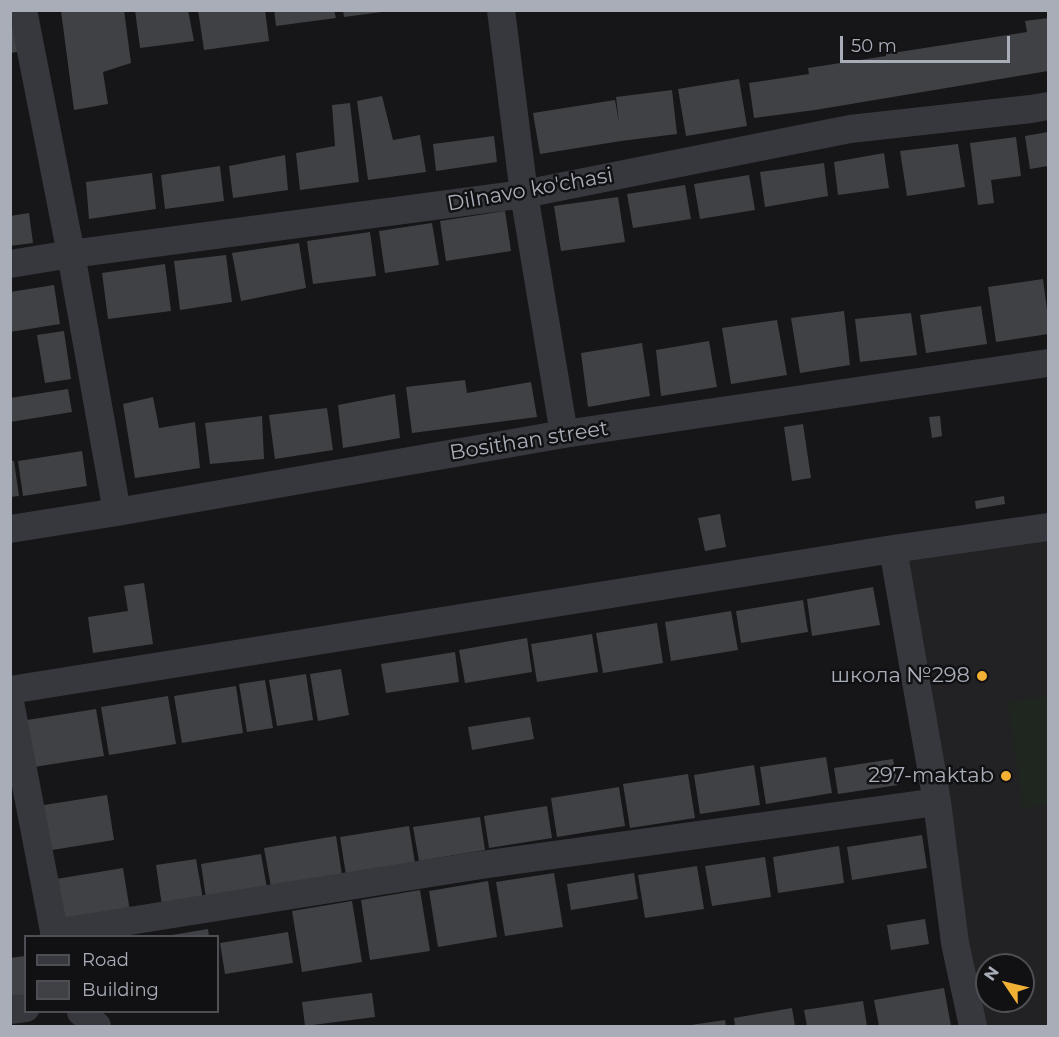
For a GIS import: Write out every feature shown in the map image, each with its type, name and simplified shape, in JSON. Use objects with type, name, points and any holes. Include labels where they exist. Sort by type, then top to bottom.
[{"type":"street","points":[[23,10],[72,254],[117,512]]},
{"type":"street","points":[[501,10],[524,194],[564,434]]},
{"type":"street","name":"Dilnavo ko'chasi","points":[[10,264],[524,194],[850,129],[1048,106]]},
{"type":"street","name":"Bosithan street","points":[[10,529],[564,434],[1048,363]]},
{"type":"street","points":[[10,690],[893,549],[1048,527]]},
{"type":"street","points":[[893,549],[937,802],[955,943],[973,1026]]},
{"type":"street","points":[[10,702],[55,934],[481,865],[937,802]]},
{"type":"street","points":[[83,1013],[97,1026]]},
{"type":"shaded area","name":"школа №298","points":[[1048,527],[1048,1026],[973,1026],[893,549]]},
{"type":"shaded area","points":[[1048,696],[1048,804],[1023,808],[1008,702]]},
{"type":"building","points":[[124,10],[131,63],[103,72],[108,104],[74,110],[61,11]]},
{"type":"building","points":[[135,10],[188,10],[194,41],[140,48]]},
{"type":"building","points":[[198,10],[265,10],[269,41],[204,50]]},
{"type":"building","points":[[274,10],[334,10],[336,18],[276,26]]},
{"type":"building","points":[[343,10],[382,10],[382,12],[344,17]]},
{"type":"building","points":[[1048,18],[1048,71],[754,118],[749,83],[809,74],[808,68],[1027,32],[1025,21]]},
{"type":"building","points":[[18,25],[23,51],[10,53],[10,27]]},
{"type":"building","points":[[739,79],[747,126],[686,136],[678,89]]},
{"type":"building","points":[[672,90],[677,134],[540,154],[533,113],[615,100],[619,123],[616,97]]},
{"type":"building","points":[[382,96],[393,140],[420,135],[426,172],[368,180],[357,101]]},
{"type":"building","points":[[350,103],[359,182],[300,190],[296,153],[335,146],[332,105]]},
{"type":"building","points":[[1048,132],[1048,166],[1030,169],[1025,136]]},
{"type":"building","points":[[494,136],[497,162],[436,171],[433,144]]},
{"type":"building","points":[[1016,137],[1021,176],[991,180],[994,203],[978,205],[970,143]]},
{"type":"building","points":[[958,144],[965,187],[907,196],[900,151]]},
{"type":"building","points":[[884,153],[889,188],[838,195],[834,162]]},
{"type":"building","points":[[285,155],[288,190],[233,198],[229,166]]},
{"type":"building","points":[[824,163],[828,196],[765,207],[760,172]]},
{"type":"building","points":[[220,166],[224,201],[165,209],[161,175]]},
{"type":"building","points":[[152,173],[156,209],[89,219],[86,182]]},
{"type":"building","points":[[749,175],[755,210],[700,219],[694,184]]},
{"type":"building","points":[[685,185],[691,219],[633,228],[627,194]]},
{"type":"building","points":[[618,197],[625,242],[561,251],[554,206]]},
{"type":"building","points":[[505,211],[511,251],[446,261],[440,221]]},
{"type":"building","points":[[29,213],[33,243],[10,246],[10,216]]},
{"type":"building","points":[[432,223],[439,265],[385,273],[379,231]]},
{"type":"building","points":[[370,232],[376,276],[313,284],[307,241]]},
{"type":"building","points":[[299,243],[306,288],[241,301],[232,253]]},
{"type":"building","points":[[226,255],[232,302],[180,310],[174,261]]},
{"type":"building","points":[[165,264],[171,311],[108,319],[102,273]]},
{"type":"building","points":[[1043,279],[1048,334],[996,342],[988,287]]},
{"type":"building","points":[[54,285],[60,324],[10,332],[10,292]]},
{"type":"building","points":[[981,306],[987,344],[926,353],[920,315]]},
{"type":"building","points":[[844,311],[850,365],[800,373],[791,318]]},
{"type":"building","points":[[911,313],[917,355],[860,362],[855,319]]},
{"type":"building","points":[[777,320],[787,375],[731,384],[722,328]]},
{"type":"building","points":[[64,331],[71,379],[45,383],[37,335]]},
{"type":"building","points":[[709,341],[717,387],[661,396],[656,350]]},
{"type":"building","points":[[642,343],[650,396],[588,407],[581,353]]},
{"type":"building","points":[[465,380],[467,393],[531,382],[537,417],[412,433],[406,387]]},
{"type":"building","points":[[68,389],[72,412],[10,422],[10,398]]},
{"type":"building","points":[[395,394],[400,438],[343,448],[338,405]]},
{"type":"building","points":[[153,397],[159,428],[195,422],[200,468],[135,478],[123,404]]},
{"type":"building","points":[[327,408],[333,450],[275,459],[269,415]]},
{"type":"building","points":[[262,416],[264,459],[210,464],[205,423]]},
{"type":"building","points":[[940,416],[942,436],[932,438],[929,417]]},
{"type":"building","points":[[803,424],[811,478],[792,481],[784,427]]},
{"type":"building","points":[[82,451],[87,486],[23,496],[18,461]]},
{"type":"building","points":[[10,461],[14,461],[19,496],[10,497]]},
{"type":"building","points":[[1004,496],[1005,504],[976,509],[975,501]]},
{"type":"building","points":[[720,514],[726,547],[705,551],[698,518]]},
{"type":"building","points":[[144,583],[153,644],[93,653],[88,617],[128,611],[124,586]]},
{"type":"building","points":[[873,587],[880,625],[812,636],[807,599]]},
{"type":"building","points":[[803,600],[808,632],[741,643],[736,611]]},
{"type":"building","points":[[731,611],[738,650],[671,661],[665,622]]},
{"type":"building","points":[[657,623],[663,663],[603,673],[596,633]]},
{"type":"building","points":[[592,634],[598,672],[537,682],[531,644]]},
{"type":"building","points":[[527,638],[532,672],[465,683],[459,650]]},
{"type":"building","points":[[455,652],[459,682],[386,693],[381,664]]},
{"type":"building","points":[[341,669],[349,715],[318,721],[310,674]]},
{"type":"building","points":[[306,674],[313,720],[277,726],[269,680]]},
{"type":"building","points":[[265,680],[273,728],[247,732],[239,684]]},
{"type":"building","points":[[236,686],[243,733],[182,743],[174,696]]},
{"type":"building","points":[[168,696],[176,744],[109,755],[101,707]]},
{"type":"building","points":[[96,709],[104,756],[34,767],[27,720]]},
{"type":"building","points":[[530,717],[534,739],[472,750],[468,727]]},
{"type":"building","points":[[826,757],[832,793],[766,804],[760,767]]},
{"type":"building","points":[[893,759],[898,785],[838,794],[834,768]]},
{"type":"building","points":[[754,765],[760,805],[700,814],[694,775]]},
{"type":"building","points":[[688,774],[695,818],[630,828],[623,784]]},
{"type":"building","points":[[619,787],[625,826],[557,837],[551,798]]},
{"type":"building","points":[[107,795],[114,840],[46,851],[38,806]]},
{"type":"building","points":[[547,806],[552,838],[489,848],[484,816]]},
{"type":"building","points":[[480,817],[485,850],[419,861],[413,827]]},
{"type":"building","points":[[409,826],[415,863],[346,875],[340,837]]},
{"type":"building","points":[[922,835],[927,868],[852,880],[847,847]]},
{"type":"building","points":[[336,836],[342,875],[271,887],[264,848]]},
{"type":"building","points":[[839,846],[844,883],[778,893],[773,857]]},
{"type":"building","points":[[261,854],[267,888],[206,898],[201,864]]},
{"type":"building","points":[[765,857],[771,897],[712,906],[705,866]]},
{"type":"building","points":[[196,859],[203,899],[162,906],[156,865]]},
{"type":"building","points":[[697,866],[704,909],[645,918],[638,875]]},
{"type":"building","points":[[123,868],[130,911],[57,923],[50,880]]},
{"type":"building","points":[[554,873],[563,927],[505,936],[496,882]]},
{"type":"building","points":[[634,873],[638,899],[571,910],[567,884]]},
{"type":"building","points":[[488,881],[497,937],[438,947],[429,891]]},
{"type":"building","points":[[420,890],[430,951],[370,960],[361,900]]},
{"type":"building","points":[[352,901],[362,962],[302,972],[292,911]]},
{"type":"building","points":[[925,919],[929,944],[891,950],[887,925]]},
{"type":"building","points":[[208,929],[209,935],[172,935]]},
{"type":"building","points":[[288,932],[293,963],[225,974],[220,943]]},
{"type":"building","points":[[24,956],[24,998],[10,1000],[10,958]]},
{"type":"building","points":[[944,988],[951,1026],[879,1026],[874,1000]]},
{"type":"building","points":[[372,993],[375,1017],[305,1026],[302,1002]]},
{"type":"building","points":[[863,1001],[867,1026],[807,1026],[804,1010]]},
{"type":"building","points":[[792,1008],[795,1026],[735,1026],[734,1018]]},
{"type":"building","points":[[725,1020],[726,1026],[691,1026],[691,1025]]},
{"type":"place","name":"школа №298","points":[[982,676]]},
{"type":"place","name":"297-maktab","points":[[1006,776]]}]
